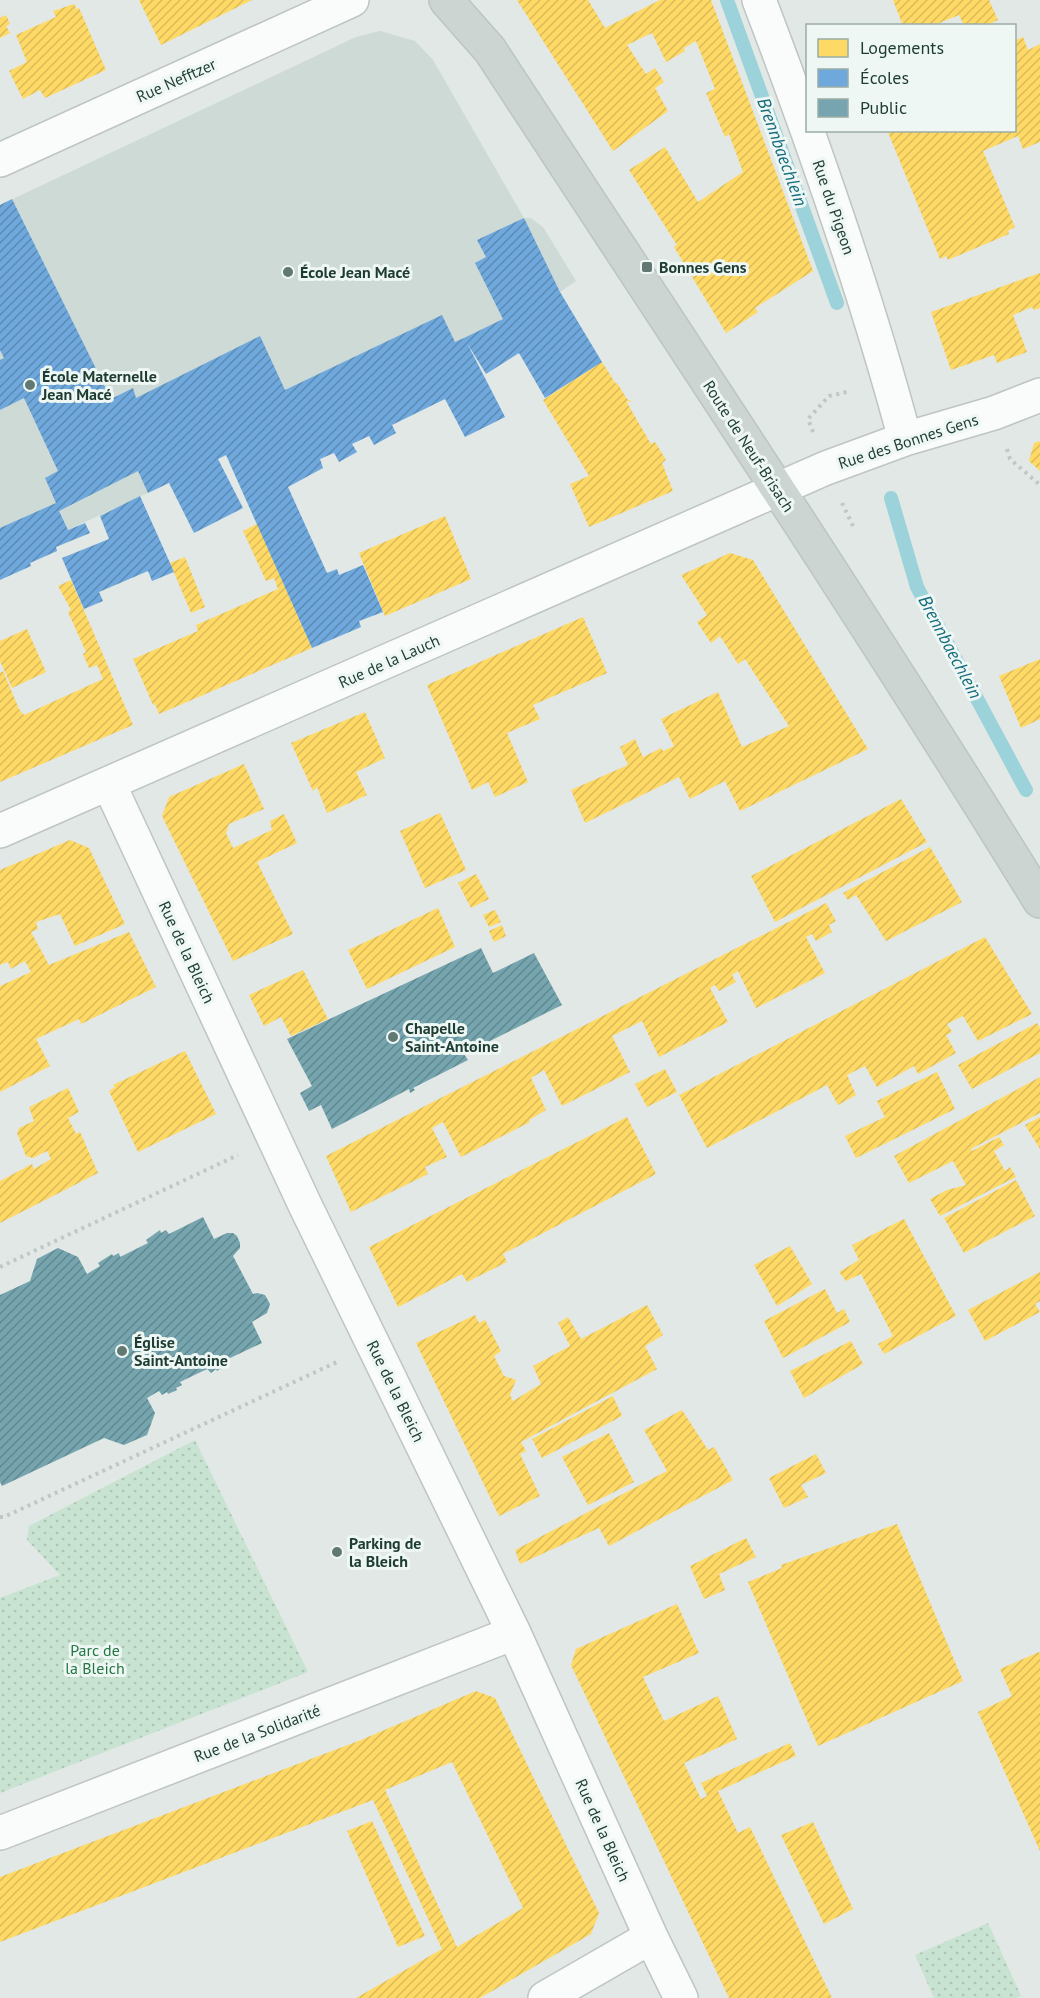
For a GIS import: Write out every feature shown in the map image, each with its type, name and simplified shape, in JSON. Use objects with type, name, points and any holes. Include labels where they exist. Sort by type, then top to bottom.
[{"type":"main road","name":"Route de Neuf-Brisach","points":[[446,0],[490,50],[778,490],[976,797],[1040,901]]},
{"type":"street","name":"Rue Nefftzer","points":[[0,160],[352,0]]},
{"type":"street","name":"Rue du Pigeon","points":[[759,0],[806,127]]},
{"type":"street","name":"Rue du Pigeon","points":[[808,132],[836,208],[890,382],[905,439]]},
{"type":"street","name":"Rue des Bonnes Gens","points":[[778,490],[826,468],[905,439],[994,413],[1040,395]]},
{"type":"street","name":"Rue de la Lauch","points":[[0,831],[778,490]]},
{"type":"street","name":"Rue de la Bleich","points":[[110,784],[274,1138],[514,1633],[651,1937],[681,1998]]},
{"type":"street","name":"Rue de la Solidarité","points":[[0,1833],[514,1633]]},
{"type":"street","points":[[545,1998],[651,1937]]},
{"type":"path","points":[[826,468],[808,419],[829,396],[890,382]]},
{"type":"path","points":[[0,1267],[274,1138]]},
{"type":"path","points":[[0,1517],[374,1345]]},
{"type":"shaded area","name":"École Jean Macé","points":[[380,31],[415,41],[433,60],[524,218],[531,218],[543,227],[576,281],[560,292],[148,493],[0,561],[0,205],[356,37]]},
{"type":"green space","name":"Parc de la Bleich","points":[[195,1440],[308,1672],[0,1793],[0,1598],[60,1575],[27,1540],[29,1526]]},
{"type":"green space","points":[[988,1923],[1021,1996],[1016,1998],[934,1998],[915,1955]]},
{"type":"building: Logements","points":[[139,0],[252,0],[161,45]]},
{"type":"building: Logements","points":[[517,0],[588,0],[605,28],[660,0],[711,0],[813,271],[755,308],[758,312],[726,333],[674,247],[677,245],[629,170],[665,147],[698,202],[743,172],[729,134],[725,137],[706,93],[715,89],[696,41],[684,48],[685,51],[666,62],[652,33],[627,45],[646,74],[655,68],[664,82],[655,88],[668,111],[613,151]]},
{"type":"building: Logements","points":[[893,0],[989,0],[998,20],[989,24],[963,24],[959,15],[937,24],[902,24]]},
{"type":"building: Logements","points":[[74,4],[77,9],[79,8],[106,70],[45,98],[40,90],[23,99],[9,71],[27,62],[16,35],[56,17],[53,11]]},
{"type":"building: Logements","points":[[6,15],[10,24],[6,26],[10,33],[0,38],[0,18]]},
{"type":"building: Logements","points":[[1023,37],[1028,50],[1040,44],[1040,142],[1023,149],[1018,136],[983,151],[1015,227],[1008,231],[1009,234],[948,260],[946,256],[940,259],[888,132],[1016,132],[1016,40]]},
{"type":"building: Logements","points":[[1040,273],[1040,308],[1034,310],[1032,307],[1013,315],[1027,352],[997,363],[994,355],[951,370],[931,312]]},
{"type":"building: Logements","points":[[602,362],[627,399],[633,402],[626,401],[651,444],[655,442],[666,460],[662,463],[673,491],[589,527],[570,484],[589,476],[543,400]]},
{"type":"building: Logements","points":[[1040,441],[1040,471],[1029,461],[1034,443]]},
{"type":"building: Logements","points":[[445,516],[471,579],[385,616],[359,553]]},
{"type":"building: Logements","points":[[257,524],[312,648],[159,714],[133,659],[198,631],[196,625],[278,589],[274,578],[266,581],[243,531]]},
{"type":"building: Logements","points":[[730,553],[753,560],[868,749],[740,811],[725,781],[690,799],[679,777],[585,823],[571,790],[628,765],[620,747],[635,739],[643,757],[661,748],[663,751],[674,746],[661,719],[686,707],[718,692],[742,747],[789,726],[745,659],[738,664],[720,636],[711,643],[697,622],[707,615],[681,575]]},
{"type":"building: Logements","points":[[185,557],[205,607],[191,613],[170,563]]},
{"type":"building: Logements","points":[[71,580],[133,725],[0,782],[0,673],[3,671],[19,709],[24,715],[103,679],[97,665],[89,668],[83,654],[86,652],[68,612],[71,610],[58,586]]},
{"type":"building: Logements","points":[[583,617],[607,673],[533,705],[540,719],[507,733],[528,782],[495,797],[488,782],[472,790],[427,685]]},
{"type":"building: Logements","points":[[27,629],[46,672],[12,688],[0,661],[0,641]]},
{"type":"building: Logements","points":[[1040,659],[1040,719],[1021,728],[999,676]]},
{"type":"building: Logements","points":[[365,712],[385,758],[356,772],[367,795],[327,813],[317,787],[313,791],[291,743]]},
{"type":"building: Logements","points":[[244,764],[264,809],[229,824],[226,833],[233,848],[272,830],[270,821],[284,814],[297,843],[257,862],[293,934],[233,961],[162,816],[169,797]]},
{"type":"building: Logements","points":[[901,799],[927,842],[775,922],[751,876]]},
{"type":"building: Logements","points":[[440,813],[466,870],[425,888],[400,831]]},
{"type":"building: Logements","points":[[70,840],[89,848],[125,924],[75,946],[60,914],[36,922],[38,929],[31,932],[49,965],[129,932],[156,987],[81,1024],[79,1019],[36,1039],[50,1066],[0,1092],[0,986],[31,972],[25,961],[11,969],[8,962],[0,965],[0,870]]},
{"type":"building: Logements","points":[[930,847],[962,902],[886,941],[856,895],[848,900],[843,893]]},
{"type":"building: Logements","points":[[476,874],[489,899],[471,908],[458,883]]},
{"type":"building: Logements","points":[[826,903],[836,921],[829,925],[832,932],[816,941],[812,934],[806,937],[825,973],[756,1008],[738,971],[732,975],[736,982],[719,991],[715,985],[710,988],[728,1022],[659,1057],[642,1021],[612,1036],[630,1072],[562,1106],[544,1070],[531,1078],[546,1110],[529,1120],[530,1122],[461,1157],[443,1122],[432,1128],[447,1157],[425,1167],[428,1174],[351,1212],[326,1156]]},
{"type":"building: Logements","points":[[438,908],[455,947],[367,989],[348,950]]},
{"type":"building: Logements","points":[[495,910],[501,922],[489,927],[483,915]]},
{"type":"building: Logements","points":[[502,925],[506,936],[494,942],[489,931]]},
{"type":"building: Logements","points":[[985,937],[1032,1014],[978,1041],[963,1016],[947,1024],[952,1032],[946,1035],[956,1053],[918,1074],[914,1066],[877,1087],[865,1066],[847,1075],[856,1095],[838,1105],[827,1085],[707,1148],[679,1095]]},
{"type":"building: Logements","points":[[303,970],[328,1019],[291,1036],[281,1017],[264,1026],[249,995]]},
{"type":"building: Logements","points":[[1037,1023],[1040,1028],[1040,1053],[972,1089],[958,1065]]},
{"type":"building: Logements","points":[[185,1051],[216,1114],[138,1152],[109,1091],[115,1087],[113,1085]]},
{"type":"building: Logements","points":[[665,1069],[677,1092],[647,1107],[635,1084]]},
{"type":"building: Logements","points":[[937,1072],[955,1109],[856,1158],[845,1136],[885,1117],[877,1101]]},
{"type":"building: Logements","points":[[1040,1077],[1040,1113],[971,1149],[972,1151],[999,1137],[1004,1145],[994,1151],[1005,1171],[1010,1167],[1016,1177],[940,1216],[930,1199],[947,1190],[966,1185],[953,1161],[909,1183],[894,1156]]},
{"type":"building: Logements","points":[[68,1088],[79,1112],[68,1118],[76,1134],[80,1132],[98,1173],[0,1223],[0,1181],[32,1164],[34,1169],[51,1159],[47,1151],[33,1158],[26,1156],[17,1133],[19,1128],[34,1121],[29,1107]]},
{"type":"building: Logements","points":[[627,1117],[656,1174],[503,1254],[507,1262],[467,1282],[462,1274],[398,1307],[369,1247]]},
{"type":"building: Logements","points":[[1040,1117],[1040,1149],[1025,1125]]},
{"type":"building: Logements","points":[[1016,1180],[1035,1216],[964,1253],[944,1218]]},
{"type":"building: Logements","points":[[904,1219],[956,1316],[884,1354],[878,1344],[893,1336],[861,1274],[846,1281],[839,1272],[859,1260],[852,1245]]},
{"type":"building: Logements","points":[[790,1246],[812,1284],[777,1306],[754,1265]]},
{"type":"building: Logements","points":[[1040,1272],[1040,1301],[1035,1304],[1040,1312],[985,1341],[968,1310]]},
{"type":"building: Logements","points":[[825,1289],[837,1313],[844,1309],[850,1322],[783,1358],[764,1321]]},
{"type":"building: Logements","points":[[647,1305],[663,1335],[645,1346],[657,1369],[521,1442],[526,1451],[520,1454],[540,1496],[499,1516],[416,1343],[475,1315],[479,1323],[485,1320],[501,1351],[494,1356],[504,1376],[516,1380],[510,1395],[513,1401],[541,1384],[533,1366],[570,1346],[558,1323],[568,1317],[581,1339]]},
{"type":"building: Logements","points":[[851,1341],[863,1364],[804,1398],[790,1371]]},
{"type":"building: Logements","points":[[613,1396],[622,1416],[542,1458],[532,1439]]},
{"type":"building: Logements","points":[[682,1410],[708,1450],[714,1447],[733,1480],[609,1546],[599,1528],[520,1564],[515,1550],[667,1471],[644,1430]]},
{"type":"building: Logements","points":[[609,1433],[634,1482],[588,1505],[562,1457]]},
{"type":"building: Logements","points":[[816,1454],[826,1473],[801,1485],[808,1497],[784,1508],[769,1478]]},
{"type":"building: Logements","points":[[897,1524],[963,1681],[818,1746],[748,1582],[782,1568],[781,1565]]},
{"type":"building: Logements","points":[[746,1538],[756,1557],[719,1574],[725,1590],[704,1599],[690,1566]]},
{"type":"building: Logements","points":[[677,1604],[699,1653],[643,1677],[664,1721],[718,1696],[737,1739],[684,1763],[701,1799],[707,1796],[701,1783],[790,1743],[796,1756],[718,1791],[738,1833],[750,1827],[832,1998],[729,1998],[571,1665],[576,1649]]},
{"type":"building: Logements","points":[[1039,1652],[1040,1851],[978,1712],[1012,1696],[1000,1669]]},
{"type":"building: Logements","points":[[476,1691],[495,1698],[599,1913],[591,1934],[480,1998],[356,1998],[442,1949],[373,1800],[0,1942],[0,1877],[361,1740]],"holes":[[[452,1762],[523,1908],[457,1947],[385,1790]]]},
{"type":"building: Logements","points":[[372,1821],[425,1936],[398,1947],[347,1831]]},
{"type":"building: Logements","points":[[813,1822],[853,1909],[824,1924],[781,1835]]},
{"type":"building: Écoles","points":[[12,199],[111,399],[133,388],[136,398],[260,336],[285,390],[442,315],[455,342],[503,319],[475,263],[486,257],[477,240],[524,218],[560,292],[602,362],[545,398],[519,353],[486,374],[467,343],[505,417],[465,437],[445,399],[392,425],[396,433],[374,445],[369,436],[352,444],[357,452],[339,462],[334,453],[320,459],[323,468],[288,487],[327,573],[337,569],[339,575],[363,565],[383,612],[359,621],[361,627],[312,648],[226,455],[218,459],[243,508],[194,533],[169,483],[148,493],[138,471],[59,511],[68,530],[85,523],[90,533],[56,547],[57,551],[0,580],[0,528],[56,503],[45,478],[58,471],[24,398],[0,410],[0,360],[4,358],[0,350],[0,205]]},
{"type":"building: Écoles","points":[[140,496],[174,572],[152,581],[148,571],[99,592],[103,601],[84,609],[62,558],[109,539],[100,516]]},
{"type":"building: Public","name":"Chapelle Saint-Antoine","points":[[481,948],[493,973],[534,953],[562,1005],[464,1054],[468,1060],[413,1088],[415,1090],[410,1093],[409,1089],[332,1129],[321,1105],[309,1111],[300,1093],[312,1086],[287,1039]]},
{"type":"building: Public","name":"Église Saint-Antoine","points":[[203,1217],[214,1239],[227,1233],[237,1236],[240,1248],[233,1256],[253,1294],[265,1295],[270,1304],[267,1313],[252,1322],[262,1343],[228,1359],[230,1362],[217,1371],[216,1369],[211,1373],[207,1369],[180,1382],[182,1385],[176,1388],[177,1390],[162,1395],[159,1391],[147,1398],[155,1413],[147,1435],[124,1445],[104,1438],[2,1486],[0,1482],[0,1295],[30,1281],[37,1259],[58,1248],[78,1257],[87,1274],[100,1266],[98,1263],[112,1254],[113,1256],[119,1253],[120,1257],[148,1243],[146,1240],[160,1230],[161,1233],[166,1230],[169,1234]]},
{"type":"waterway","name":"Brennbaechlein","points":[[727,0],[837,303]]},
{"type":"waterway","name":"Brennbaechlein","points":[[891,498],[917,587],[1026,790]]},
{"type":"place","name":"Bonnes Gens","points":[[647,267]]},
{"type":"place","name":"École Jean Macé","points":[[288,272]]},
{"type":"place","name":"École Maternelle Jean Macé","points":[[30,385]]},
{"type":"place","name":"Chapelle Saint-Antoine","points":[[393,1037]]},
{"type":"place","name":"Église Saint-Antoine","points":[[122,1351]]},
{"type":"place","name":"Parking de la Bleich","points":[[337,1552]]}]
